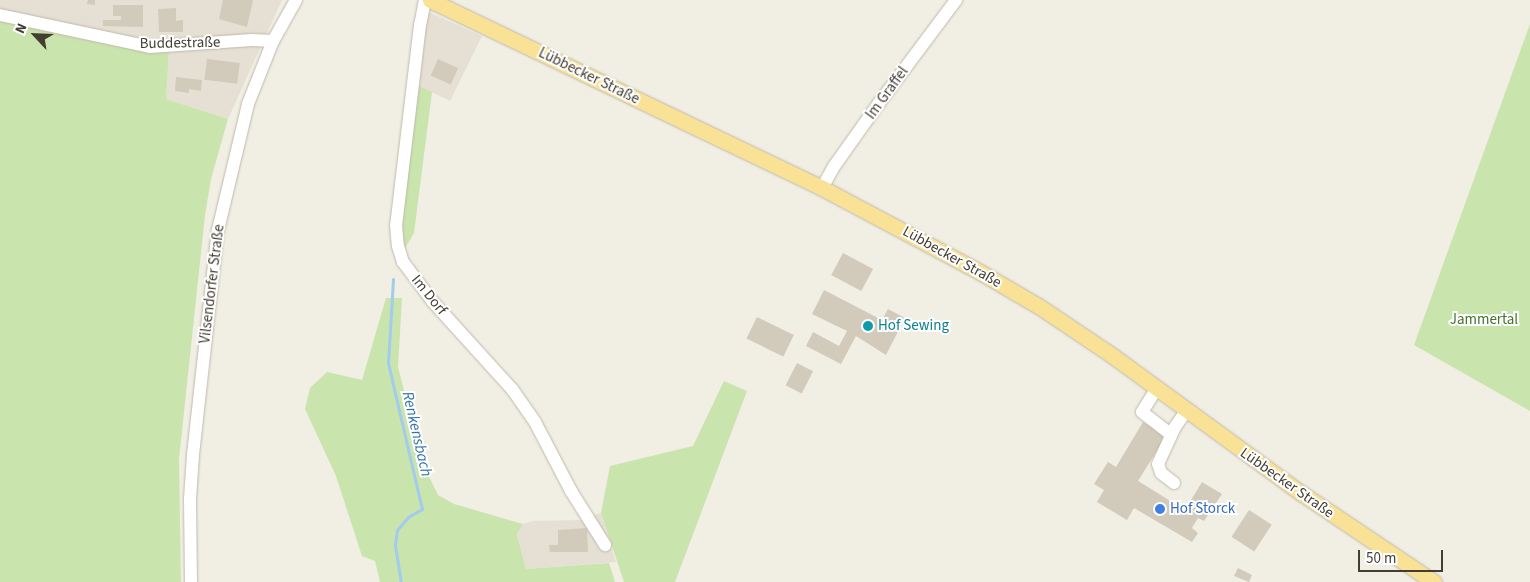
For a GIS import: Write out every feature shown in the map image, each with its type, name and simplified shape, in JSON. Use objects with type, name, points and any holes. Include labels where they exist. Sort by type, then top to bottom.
[{"type":"main road","name":"Lübbecker Straße","points":[[430,0],[822,188],[920,238],[1031,302],[1157,388],[1301,493],[1434,582]]},
{"type":"street","name":"Vilsendorfer Straße","points":[[191,582],[190,500],[193,456],[218,230],[248,104],[273,41],[296,0]]},
{"type":"street","name":"Im Dorf","points":[[425,0],[420,25],[396,225],[398,246],[403,262],[433,302],[512,389],[535,422],[571,491],[605,545]]},
{"type":"street","name":"Im Graffel","points":[[822,188],[879,103],[956,0]]},
{"type":"street","name":"Buddestraße","points":[[0,15],[150,46],[252,40],[273,41]]},
{"type":"street","points":[[1157,388],[1142,412],[1171,435]]},
{"type":"street","points":[[1174,483],[1158,469],[1158,464],[1171,435],[1187,410]]},
{"type":"shaded area","points":[[0,0],[282,0],[228,119],[166,99],[169,51],[144,42],[0,11]]},
{"type":"shaded area","points":[[424,10],[482,36],[450,101],[417,85]]},
{"type":"shaded area","points":[[601,513],[616,562],[526,569],[517,533],[523,524],[533,521],[581,520]]},
{"type":"green space","points":[[0,21],[169,51],[166,99],[228,119],[211,179],[205,215],[179,459],[181,582],[0,582]]},
{"type":"green space","name":"Jammertal","points":[[1530,24],[1530,411],[1414,345]]},
{"type":"green space","points":[[417,85],[432,92],[414,233],[403,252],[399,231]]},
{"type":"green space","points":[[386,298],[402,298],[398,367],[422,462],[438,495],[454,504],[523,524],[517,534],[526,569],[609,563],[615,582],[380,582],[375,561],[362,556],[336,476],[305,409],[310,388],[327,372],[362,380]]},
{"type":"green space","points":[[724,381],[747,391],[675,582],[624,582],[601,513],[610,466],[693,446]]},
{"type":"building","points":[[88,0],[95,0],[95,5],[87,4]]},
{"type":"building","points":[[223,0],[253,0],[247,27],[219,19]]},
{"type":"building","points":[[113,5],[143,5],[143,27],[103,26],[103,20],[121,20],[121,16],[113,16]]},
{"type":"building","points":[[176,8],[176,21],[183,20],[183,32],[159,32],[158,9]]},
{"type":"building","points":[[207,59],[240,63],[237,84],[204,80]]},
{"type":"building","points":[[438,59],[458,68],[451,84],[431,75]]},
{"type":"building","points":[[176,77],[202,80],[201,91],[189,89],[189,93],[175,91]]},
{"type":"building","points":[[843,253],[873,269],[861,291],[831,275]]},
{"type":"building","name":"Hof Sewing","points":[[824,290],[882,320],[888,309],[905,318],[886,355],[856,336],[841,364],[806,346],[813,332],[839,346],[847,331],[812,314]]},
{"type":"building","points":[[757,317],[794,335],[783,357],[746,339]]},
{"type":"building","points":[[797,363],[813,371],[802,393],[786,385]]},
{"type":"building","points":[[1143,422],[1166,436],[1138,481],[1185,510],[1202,482],[1222,494],[1204,521],[1198,518],[1192,528],[1198,533],[1192,542],[1134,508],[1127,520],[1097,502],[1104,490],[1094,484],[1108,462],[1116,467]]},
{"type":"building","points":[[1249,510],[1272,525],[1254,552],[1232,537]]},
{"type":"building","points":[[587,528],[588,552],[550,552],[549,545],[558,545],[558,530]]},
{"type":"building","points":[[1238,568],[1252,575],[1249,582],[1234,576]]},
{"type":"waterway","name":"Renkensbach","points":[[393,279],[388,363],[422,509],[408,517],[397,530],[395,545],[401,582]]},
{"type":"place","name":"Hof Sewing","points":[[868,326]]},
{"type":"place","name":"Hof Storck","points":[[1160,509]]}]
